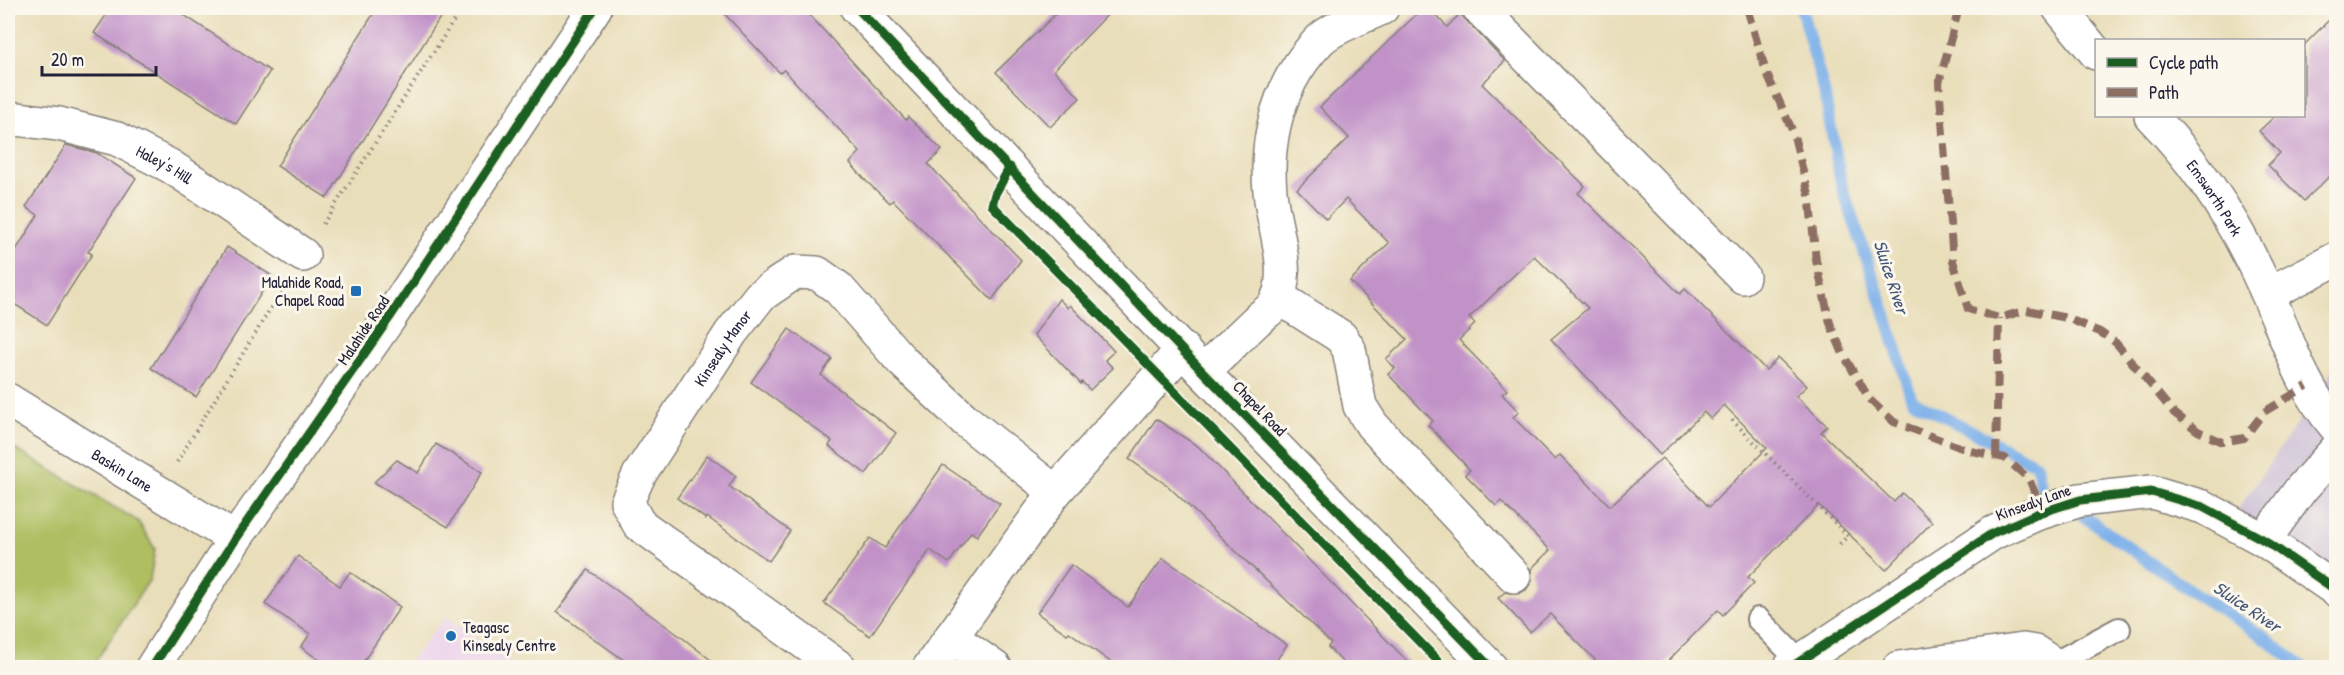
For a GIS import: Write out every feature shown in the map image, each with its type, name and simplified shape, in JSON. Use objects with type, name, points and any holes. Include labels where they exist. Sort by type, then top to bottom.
[{"type":"street","name":"Malahide Road","points":[[152,668],[235,539],[390,317],[595,8]]},
{"type":"street","name":"Chapel Road","points":[[857,8],[1193,361],[1491,668]]},
{"type":"street","points":[[929,668],[1055,492],[1193,361],[1275,304],[1281,288],[1281,267],[1268,190],[1270,141],[1281,100],[1296,72],[1318,41],[1326,19],[1382,8]]},
{"type":"street","points":[[1479,8],[1743,277]]},
{"type":"street","points":[[2059,8],[2095,51]]},
{"type":"street","name":"Emsworth Park","points":[[2152,117],[2176,141],[2210,189],[2266,290],[2311,394],[2337,427]]},
{"type":"street","name":"Haley's Hill","points":[[8,118],[59,124],[117,140],[170,166],[303,255]]},
{"type":"street","points":[[2266,290],[2272,292],[2337,259]]},
{"type":"street","name":"Kinsealy Manor","points":[[840,668],[639,524],[627,502],[639,475],[651,456],[731,333],[760,296],[795,272],[817,273],[838,288],[902,361],[965,420],[1055,492]]},
{"type":"street","points":[[1278,297],[1341,338],[1349,349],[1360,406],[1372,425],[1514,576]]},
{"type":"street","name":"Baskin Lane","points":[[8,400],[235,539]]},
{"type":"street","points":[[2264,540],[2301,489],[2337,450]]},
{"type":"street","name":"Kinsealy Lane","points":[[1795,664],[1994,533],[2036,514],[2080,500],[2152,492],[2203,507],[2264,540],[2337,590]]},
{"type":"street","points":[[951,637],[995,668]]},
{"type":"street","points":[[1899,668],[2023,650],[2035,652],[2055,664]]},
{"type":"lane","points":[[1758,619],[1795,664]]},
{"type":"lane","points":[[2055,664],[2119,629]]},
{"type":"path","points":[[159,492],[303,255],[462,8]]},
{"type":"path","points":[[1732,420],[1848,536],[1836,547]]},
{"type":"shaded area","points":[[2336,366],[2336,576],[2237,511]]},
{"type":"shaded area","name":"Teagasc Kinsealy Centre","points":[[445,617],[501,656],[518,667],[405,667]]},
{"type":"green space","points":[[8,445],[138,521],[155,549],[150,579],[92,667],[8,667]]},
{"type":"building","points":[[111,8],[173,8],[270,71],[236,124],[94,33]]},
{"type":"building","points":[[377,8],[446,8],[327,198],[277,166]]},
{"type":"building","points":[[719,8],[803,8],[906,120],[908,117],[942,150],[928,164],[1021,260],[992,300],[893,200],[890,203],[867,182],[850,163],[860,152],[784,70],[780,73]]},
{"type":"building","points":[[1062,8],[1114,8],[1054,70],[1080,98],[1050,127],[996,72]]},
{"type":"building","points":[[1423,8],[1429,8],[1447,27],[1460,14],[1505,61],[1482,84],[1585,186],[1578,193],[1680,294],[1685,289],[1766,370],[1778,358],[1807,386],[1796,396],[1827,426],[1821,432],[1894,502],[1902,493],[1932,522],[1886,570],[1819,505],[1748,577],[1754,583],[1723,615],[1718,610],[1661,668],[1603,668],[1550,614],[1530,632],[1498,598],[1505,592],[1518,594],[1526,590],[1532,581],[1531,569],[1550,550],[1501,501],[1496,506],[1465,474],[1470,470],[1428,425],[1433,421],[1388,374],[1395,368],[1386,359],[1407,339],[1350,281],[1389,243],[1346,199],[1326,219],[1297,189],[1349,138],[1320,107]],"holes":[[[1534,256],[1588,308],[1551,339],[1660,455],[1704,412],[1711,419],[1724,405],[1767,448],[1709,507],[1662,458],[1610,506],[1560,455],[1555,460],[1513,417],[1519,412],[1502,394],[1507,390],[1459,340],[1475,324],[1469,318]]]},
{"type":"building","points":[[2337,12],[2337,169],[2304,201],[2268,165],[2280,153],[2259,131],[2274,117],[2305,117],[2305,44]]},
{"type":"building","points":[[66,145],[97,153],[136,178],[88,252],[92,254],[47,325],[8,300],[8,263],[38,215],[26,207]]},
{"type":"building","points":[[227,247],[272,276],[196,397],[151,368]]},
{"type":"building","points":[[1059,299],[1068,308],[1070,305],[1114,351],[1105,360],[1113,368],[1090,390],[1082,382],[1081,384],[1034,335]]},
{"type":"building","points":[[789,329],[832,359],[821,375],[896,433],[866,474],[829,446],[832,441],[751,382]]},
{"type":"building","points":[[1156,419],[1199,447],[1414,668],[1348,668],[1328,647],[1331,643],[1168,486],[1129,459]]},
{"type":"building","points":[[436,444],[482,472],[448,527],[374,482],[397,460],[418,473]]},
{"type":"building","points":[[707,455],[736,476],[729,486],[790,531],[769,561],[677,498]]},
{"type":"building","points":[[943,465],[1000,504],[977,536],[971,532],[949,563],[930,550],[870,636],[824,603],[870,538],[885,548]]},
{"type":"building","points":[[298,556],[340,586],[350,572],[400,607],[359,668],[331,668],[301,647],[310,634],[265,604]]},
{"type":"building","points":[[1163,558],[1287,645],[1271,668],[1119,668],[1069,632],[1067,634],[1037,613],[1071,565],[1128,607]]},
{"type":"building","points":[[588,570],[721,668],[635,668],[557,612]]},
{"type":"waterway","name":"Sluice River","points":[[1801,8],[1824,91],[1842,187],[1912,400],[2037,465],[2041,486]]},
{"type":"waterway","name":"Sluice River","points":[[2082,515],[2188,589],[2261,635],[2304,668]]},
{"type":"marked path","points":[[1747,8],[1766,72],[1793,132],[1809,195],[1816,260],[1830,323],[1843,354],[1870,400],[1894,422],[1967,450],[2005,458],[2029,479],[2043,512],[2045,508]]},
{"type":"marked path","points":[[1959,8],[1939,83],[1953,261],[1968,309],[1999,318],[2027,310],[2067,318],[2100,332],[2116,343],[2174,413],[2198,431],[2222,442],[2244,438],[2264,412],[2307,386]]},
{"type":"marked path","points":[[1996,457],[1999,318]]},
{"type":"cycle path","points":[[152,668],[235,539],[390,317],[595,8]]},
{"type":"cycle path","points":[[857,8],[1203,372],[1491,668]]},
{"type":"cycle path","points":[[1010,167],[995,194],[992,205],[1445,668]]},
{"type":"cycle path","points":[[1790,668],[1993,533],[2036,514],[2080,500],[2152,492],[2203,507],[2264,540],[2336,590]]},
{"type":"place","name":"Malahide Road, Chapel Road","points":[[356,291]]},
{"type":"place","name":"Teagasc Kinsealy Centre","points":[[451,636]]}]
